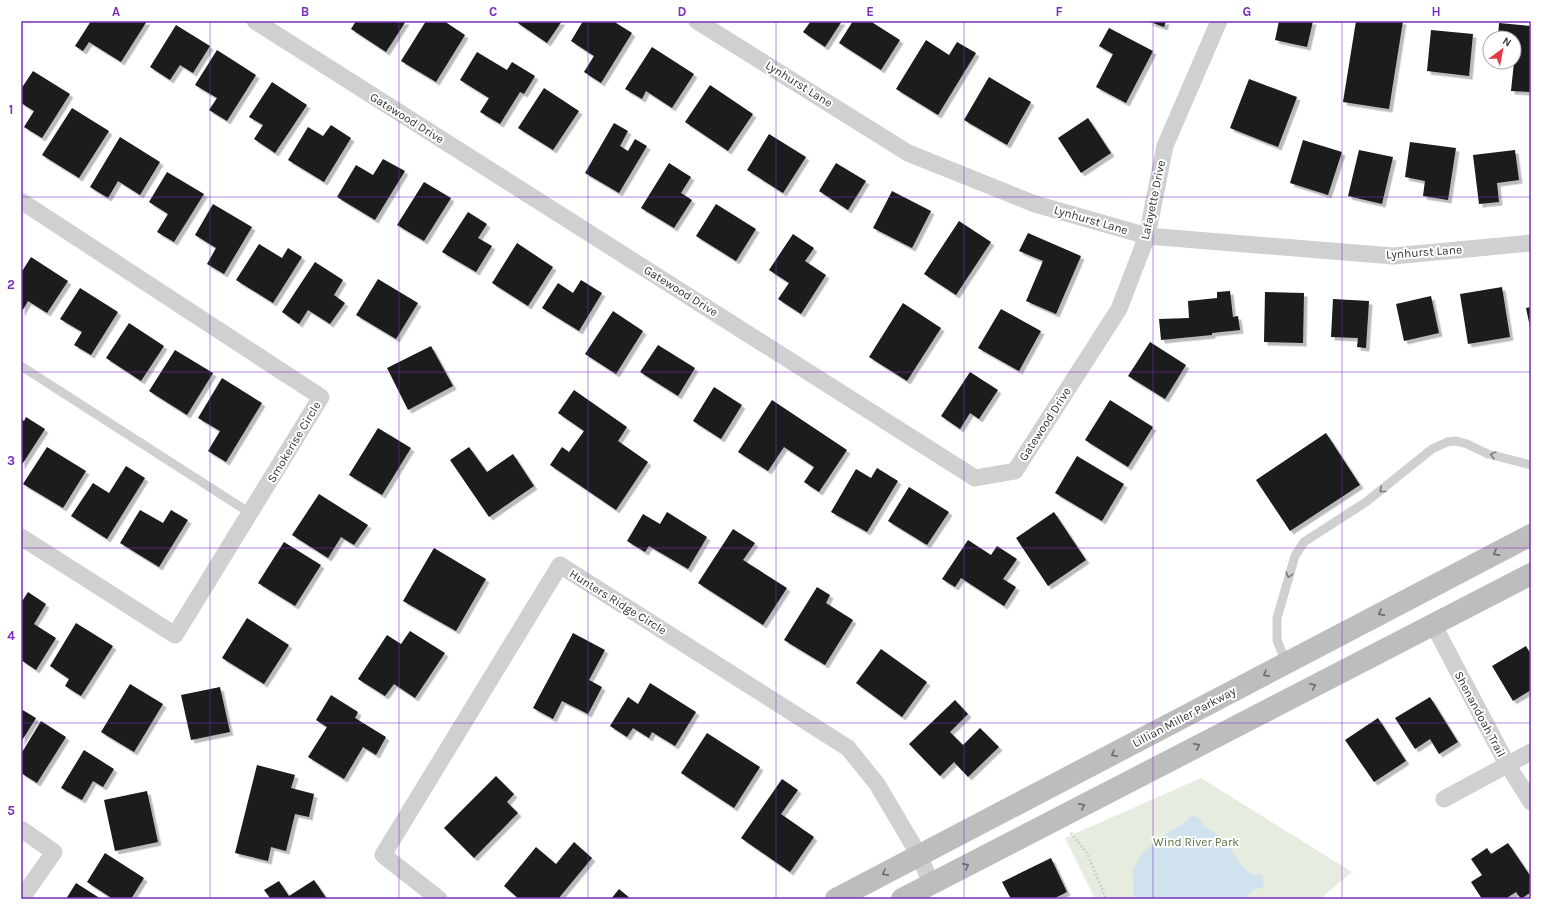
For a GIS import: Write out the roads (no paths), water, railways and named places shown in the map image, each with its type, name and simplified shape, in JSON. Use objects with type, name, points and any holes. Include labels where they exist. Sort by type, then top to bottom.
[{"type":"main road","name":"Lillian Miller Parkway","points":[[836,899],[1531,535]]},
{"type":"main road","points":[[902,899],[1531,574]]},
{"type":"street","name":"Gatewood Drive","points":[[255,21],[975,478],[1015,471],[1078,373]]},
{"type":"street","name":"Lynhurst Lane","points":[[697,21],[908,153],[1035,204],[1147,236],[1392,256],[1531,243]]},
{"type":"street","name":"Lafayette Drive","points":[[1078,373],[1119,309],[1147,236],[1165,146],[1219,21]]},
{"type":"street","name":"Smokerise Circle","points":[[21,201],[321,397],[175,635],[21,537]]},
{"type":"street","name":"Hunters Ridge Circle","points":[[439,899],[383,855],[560,565],[848,748],[877,784],[919,855],[932,883]]},
{"type":"street","name":"Shenandoah Trail","points":[[1433,624],[1507,764],[1531,802]]},
{"type":"street","points":[[1444,799],[1531,752]]},
{"type":"street","points":[[21,829],[54,852],[21,899]]},
{"type":"lane","points":[[21,366],[250,513]]},
{"type":"lane","points":[[1286,663],[1277,640],[1277,618],[1295,556],[1304,542],[1366,502],[1432,449],[1447,442],[1456,441],[1467,444],[1488,454],[1531,464]]},
{"type":"water","points":[[1190,816],[1198,817],[1206,827],[1223,839],[1247,871],[1253,874],[1262,875],[1264,887],[1253,890],[1244,899],[1134,899],[1133,869],[1143,853],[1160,838],[1186,822]]},
{"type":"park label","name":"Wind River Park","points":[[1196,842]]}]
